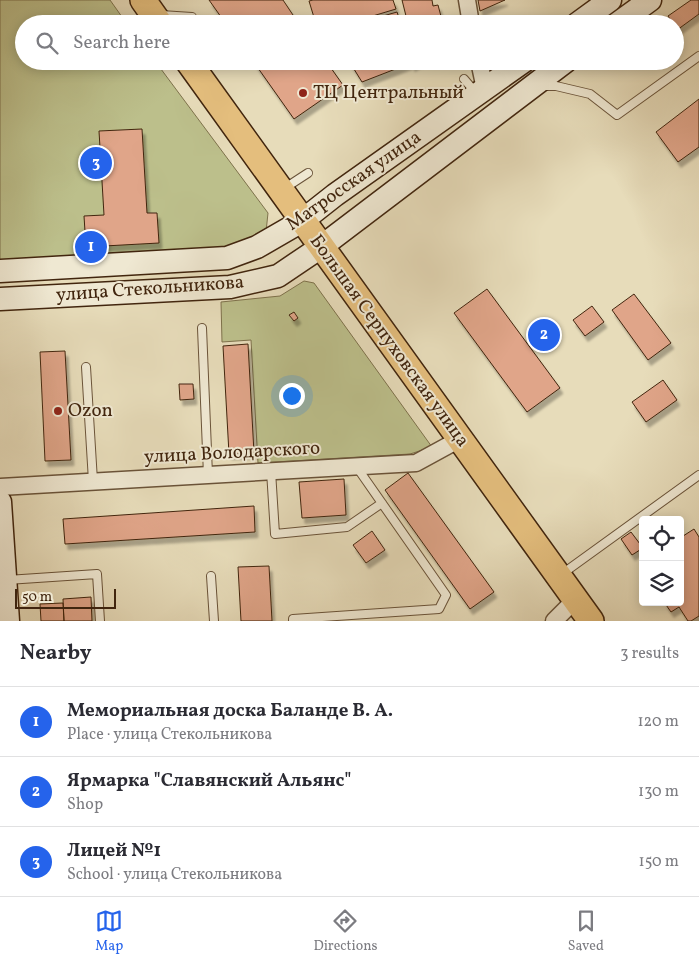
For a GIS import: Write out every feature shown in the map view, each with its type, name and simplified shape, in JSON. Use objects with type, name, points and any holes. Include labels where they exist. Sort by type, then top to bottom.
[{"type":"main road","points":[[589,15],[610,0]]},
{"type":"main road","points":[[629,15],[650,0]]},
{"type":"main road","name":"Большая Серпуховская улица","points":[[194,70],[591,621]]},
{"type":"main road","name":"Матросская улица","points":[[257,247],[302,220],[480,86],[508,70]]},
{"type":"main road","name":"Матросская улица","points":[[321,246],[554,70]]},
{"type":"main road","name":"улица Стекольникова","points":[[0,299],[230,287],[278,276],[321,246]]},
{"type":"main road","name":"улица Стекольникова","points":[[0,272],[227,258],[257,247]]},
{"type":"main road","points":[[0,502],[8,621]]},
{"type":"street","points":[[467,0],[470,15]]},
{"type":"street","points":[[480,70],[480,86]]},
{"type":"street","name":"улица Володарского","points":[[0,487],[416,463],[460,439]]},
{"type":"street","points":[[554,621],[575,600]]},
{"type":"lane","points":[[153,13],[172,15]]},
{"type":"lane","points":[[684,67],[699,56]]},
{"type":"lane","points":[[533,86],[556,86],[590,94],[617,115],[680,70]]},
{"type":"lane","points":[[281,190],[308,174]]},
{"type":"lane","points":[[202,328],[208,475]]},
{"type":"lane","points":[[86,367],[93,481]]},
{"type":"lane","points":[[293,621],[293,618],[439,609],[446,595],[356,466]]},
{"type":"lane","points":[[271,471],[275,534],[348,527],[382,503]]},
{"type":"lane","points":[[558,576],[699,475]]},
{"type":"lane","points":[[6,580],[97,574],[100,621]]},
{"type":"lane","points":[[211,576],[214,621]]},
{"type":"green space","points":[[0,0],[110,0],[121,15],[15,15],[15,70],[162,70],[268,213],[266,232],[254,243],[202,255],[0,264]]},
{"type":"green space","points":[[304,281],[314,283],[432,447],[410,454],[258,463],[251,340],[222,342],[221,302],[280,296]]},
{"type":"building","points":[[209,0],[283,0],[293,15],[220,15]]},
{"type":"building","points":[[393,0],[396,9],[376,15],[313,15],[309,1]]},
{"type":"building","points":[[402,0],[432,0],[433,6],[438,5],[441,15],[406,15]]},
{"type":"building","points":[[478,0],[505,0],[480,11]]},
{"type":"building","points":[[691,0],[699,0],[699,14],[684,25],[684,15],[669,15]]},
{"type":"building","points":[[397,12],[398,15],[386,15]]},
{"type":"building","name":"ТЦ Центральный","points":[[259,70],[332,70],[343,85],[294,119]]},
{"type":"building","points":[[355,70],[393,70],[362,82]]},
{"type":"building","points":[[699,99],[699,147],[678,162],[656,132]]},
{"type":"building","points":[[142,129],[147,213],[157,213],[159,243],[86,247],[84,216],[104,215],[99,131]]},
{"type":"building","points":[[487,289],[560,388],[527,412],[454,313]]},
{"type":"building","points":[[634,294],[671,343],[648,360],[612,310]]},
{"type":"building","points":[[592,306],[604,322],[585,336],[573,320]]},
{"type":"building","points":[[294,312],[298,318],[294,321],[289,315]]},
{"type":"building","points":[[248,344],[254,453],[229,454],[223,346]]},
{"type":"building","points":[[65,351],[71,460],[45,461],[40,352]]},
{"type":"building","points":[[663,380],[677,400],[646,422],[632,402]]},
{"type":"building","points":[[179,384],[193,384],[194,399],[180,400]]},
{"type":"building","points":[[408,473],[494,592],[470,609],[385,490]]},
{"type":"building","points":[[344,479],[346,515],[302,518],[299,482]]},
{"type":"building","points":[[254,506],[255,532],[65,544],[63,519]]},
{"type":"building","points":[[694,529],[699,537],[699,616],[691,621],[688,621],[679,607],[671,612],[667,606],[684,606],[684,535]]},
{"type":"building","points":[[372,531],[385,550],[366,563],[353,545]]},
{"type":"building","points":[[631,532],[639,543],[639,551],[632,555],[621,539]]},
{"type":"building","points":[[269,566],[272,621],[241,621],[238,567]]},
{"type":"building","points":[[91,597],[92,621],[64,621],[63,599]]},
{"type":"building","points":[[63,603],[64,621],[41,621],[40,604]]},
{"type":"place","name":"ТЦ Центральный","points":[[303,93]]},
{"type":"place","name":"Лицeй №1","points":[[96,163]]},
{"type":"place","name":"Мемориальная доска Баланде В. А.","points":[[91,247]]},
{"type":"place","name":"Ярмарка \"Славянский Альянс\"","points":[[544,335]]},
{"type":"place","name":"Ozon","points":[[58,411]]}]
